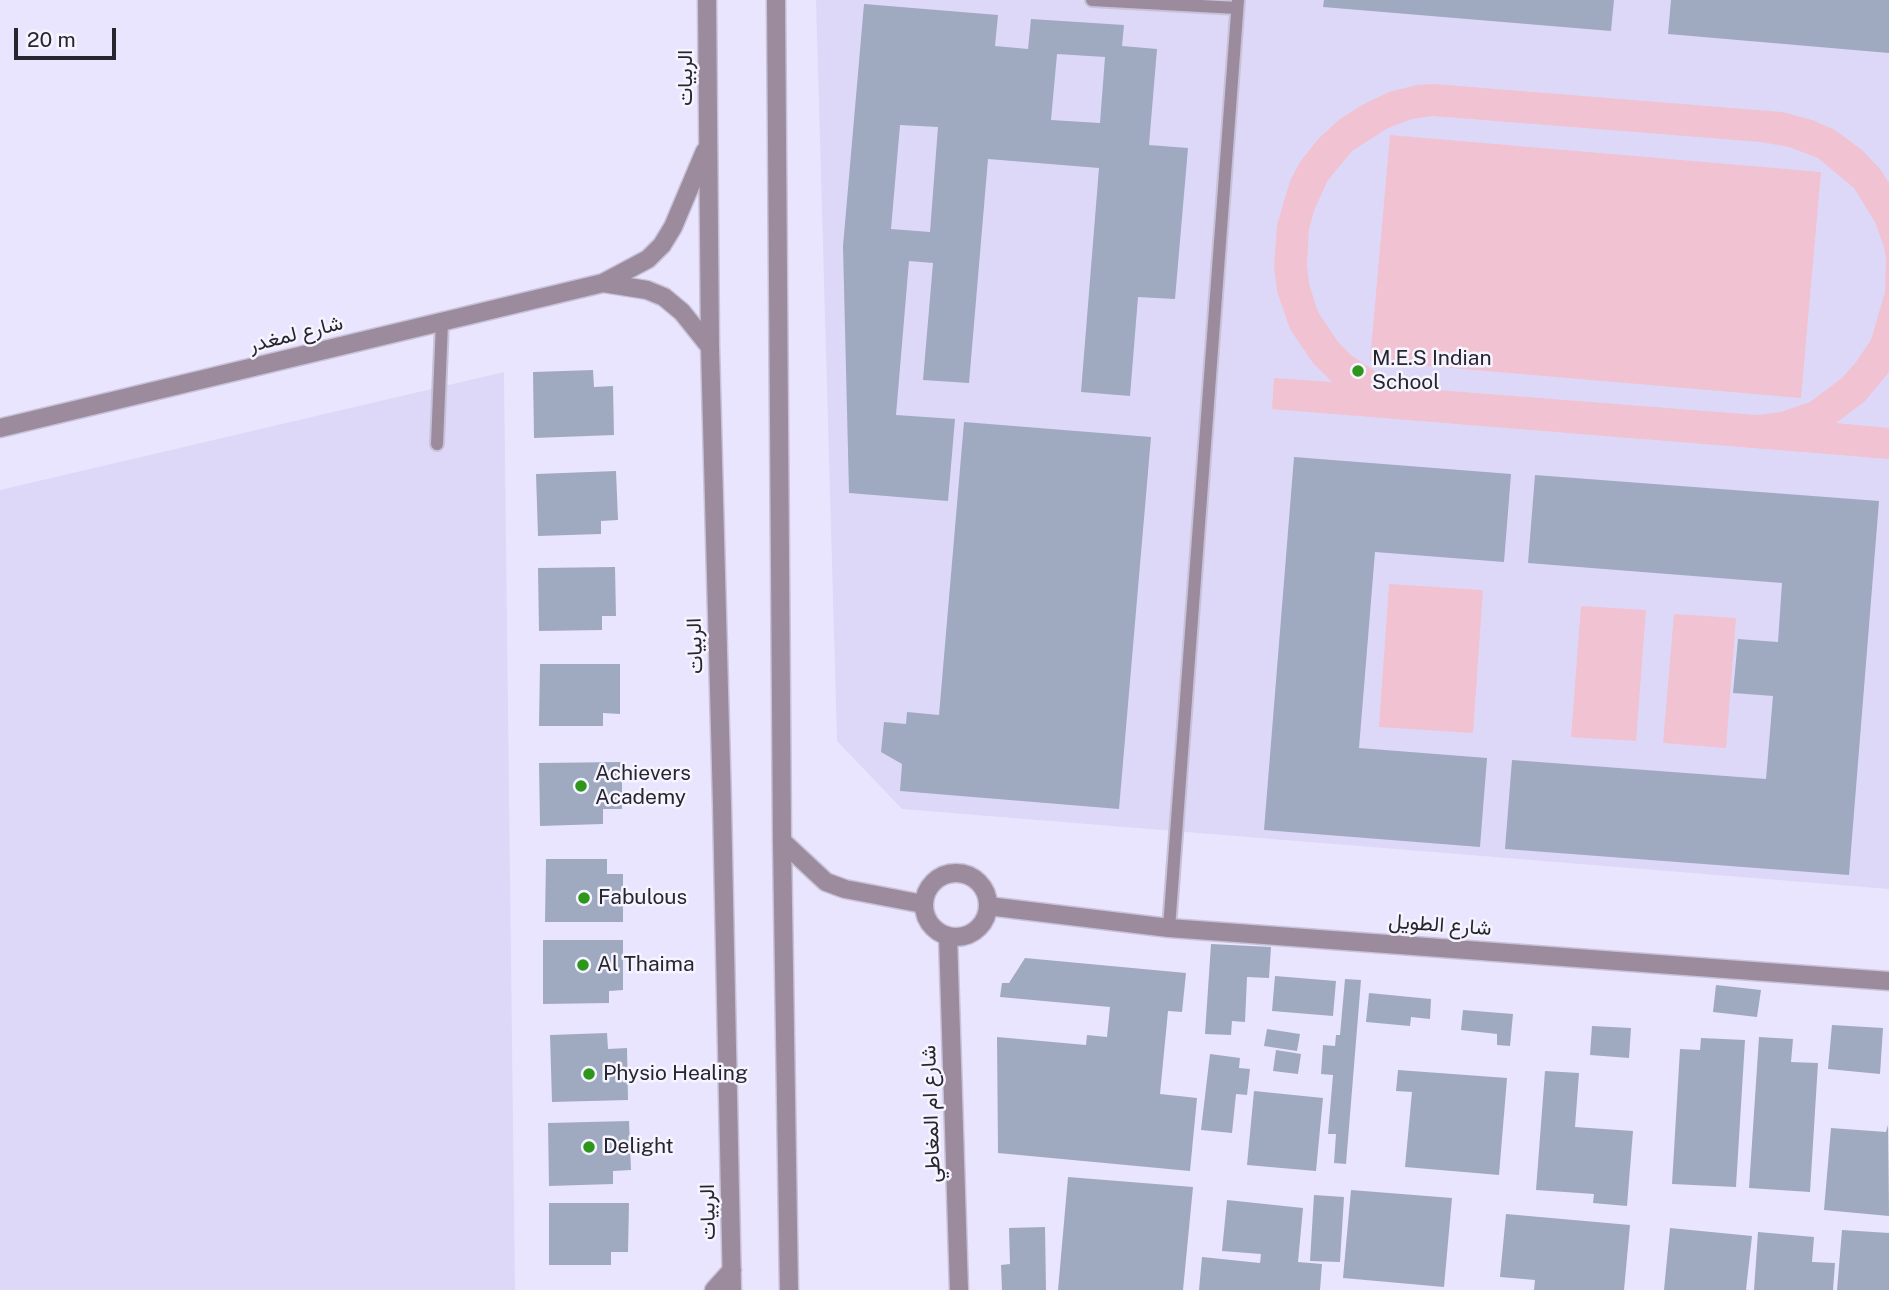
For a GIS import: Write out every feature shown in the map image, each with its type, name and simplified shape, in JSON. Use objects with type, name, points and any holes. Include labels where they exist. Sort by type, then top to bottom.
[{"type":"street","name":"الربيات","points":[[707,0],[710,347],[732,1290]]},
{"type":"street","points":[[776,0],[782,841],[789,1290]]},
{"type":"street","name":"شارع لمغدر","points":[[0,428],[603,283],[648,259],[662,245],[673,228],[708,142]]},
{"type":"street","name":"شارع لمغدر","points":[[603,283],[647,289],[664,298],[682,312],[710,347]]},
{"type":"street","points":[[782,841],[826,882],[923,904]]},
{"type":"street","points":[[957,873],[973,877],[984,890],[988,906],[984,920],[975,930],[962,936],[948,936],[935,929],[926,918],[923,904],[929,887],[941,876],[957,873]]},
{"type":"street","name":"شارع الطويل","points":[[988,906],[1169,928],[1889,981]]},
{"type":"street","name":"شارع ام المغاطي","points":[[948,936],[959,1290]]},
{"type":"street","points":[[714,1290],[732,1270]]},
{"type":"lane","points":[[1092,0],[1238,4],[1169,928]]},
{"type":"lane","points":[[437,444],[442,322]]},
{"type":"shaded area","name":"M.E.S Indian School","points":[[816,0],[1889,0],[1889,889],[902,809],[837,741]]},
{"type":"shaded area","points":[[1434,84],[1782,112],[1835,130],[1862,150],[1889,183],[1889,372],[1865,401],[1836,423],[1889,428],[1889,459],[1272,409],[1274,378],[1332,382],[1313,363],[1290,329],[1277,291],[1274,266],[1277,225],[1290,181],[1300,162],[1319,138],[1340,119],[1389,92]],"holes":[[[1433,116],[1761,142],[1789,147],[1818,158],[1854,188],[1875,222],[1884,247],[1885,292],[1871,340],[1842,378],[1810,402],[1781,412],[1757,415],[1424,389],[1387,379],[1352,356],[1338,342],[1318,312],[1309,284],[1307,265],[1309,229],[1315,208],[1328,180],[1352,151],[1388,128],[1412,119]]]},
{"type":"shaded area","points":[[1390,135],[1821,172],[1801,398],[1370,361]]},
{"type":"shaded area","points":[[504,372],[515,1290],[0,1290],[0,490]]},
{"type":"shaded area","points":[[1389,584],[1483,590],[1473,733],[1379,727]]},
{"type":"shaded area","points":[[1581,606],[1646,610],[1636,741],[1571,737]]},
{"type":"shaded area","points":[[1674,614],[1736,618],[1726,748],[1663,743]]},
{"type":"building","points":[[1324,0],[1614,0],[1611,31],[1323,7]]},
{"type":"building","points":[[1671,0],[1889,0],[1889,53],[1668,34]]},
{"type":"building","points":[[864,4],[998,15],[995,46],[1028,49],[1031,19],[1124,25],[1122,46],[1157,49],[1149,145],[1188,148],[1175,299],[1138,297],[1130,396],[1081,392],[1099,168],[988,159],[969,383],[923,380],[933,263],[909,261],[896,415],[955,419],[948,501],[849,493],[843,246]],"holes":[[[1057,54],[1105,57],[1100,123],[1051,120]],[[900,125],[938,127],[930,232],[891,229]]]},
{"type":"building","points":[[593,370],[594,387],[613,386],[614,435],[534,438],[533,372]]},
{"type":"building","points":[[964,422],[1151,437],[1119,809],[900,791],[902,764],[881,752],[884,722],[906,724],[907,712],[939,715]]},
{"type":"building","points":[[1294,457],[1511,474],[1504,562],[1375,552],[1359,748],[1487,758],[1480,847],[1264,830]]},
{"type":"building","points":[[616,471],[618,520],[601,521],[601,534],[538,536],[536,474]]},
{"type":"building","points":[[1535,475],[1879,501],[1849,875],[1505,849],[1512,760],[1766,779],[1773,696],[1733,693],[1738,639],[1778,642],[1782,583],[1528,563]]},
{"type":"building","points":[[615,567],[616,616],[602,616],[602,630],[539,631],[538,568]]},
{"type":"building","points":[[540,664],[620,664],[620,714],[603,713],[603,726],[539,726]]},
{"type":"building","name":"Achievers Academy","points":[[622,762],[622,809],[603,809],[603,824],[540,826],[539,763]]},
{"type":"building","name":"Fabulous","points":[[546,859],[607,859],[607,874],[623,874],[623,922],[545,922]]},
{"type":"building","name":"Al Thaima","points":[[543,940],[623,940],[623,990],[609,991],[609,1003],[543,1004]]},
{"type":"building","points":[[1211,944],[1271,947],[1269,978],[1247,977],[1245,1022],[1232,1021],[1231,1035],[1205,1034]]},
{"type":"building","points":[[1025,958],[1186,973],[1182,1012],[1168,1011],[1160,1094],[1197,1098],[1190,1171],[998,1153],[997,1037],[1086,1045],[1087,1035],[1107,1037],[1110,1007],[1000,997],[1002,983],[1009,983]]},
{"type":"building","points":[[1275,976],[1336,981],[1333,1016],[1272,1011]]},
{"type":"building","points":[[1345,979],[1361,980],[1346,1164],[1334,1163],[1336,1134],[1328,1134],[1333,1075],[1321,1074],[1323,1045],[1335,1046],[1336,1035],[1340,1035]]},
{"type":"building","points":[[1716,985],[1761,990],[1757,1017],[1713,1012]]},
{"type":"building","points":[[1369,993],[1431,999],[1430,1019],[1411,1017],[1410,1026],[1366,1022]]},
{"type":"building","points":[[1463,1010],[1513,1014],[1510,1046],[1497,1045],[1497,1034],[1461,1030]]},
{"type":"building","points":[[1832,1025],[1883,1028],[1880,1074],[1828,1069]]},
{"type":"building","points":[[1592,1026],[1631,1028],[1629,1058],[1590,1055]]},
{"type":"building","points":[[1267,1029],[1300,1034],[1297,1051],[1264,1046]]},
{"type":"building","name":"Physio Healing","points":[[607,1033],[608,1049],[627,1048],[628,1100],[552,1102],[550,1035]]},
{"type":"building","points":[[1759,1037],[1793,1039],[1791,1062],[1818,1063],[1810,1192],[1749,1188]]},
{"type":"building","points":[[1701,1038],[1745,1040],[1736,1187],[1672,1184],[1680,1049],[1700,1050]]},
{"type":"building","points":[[1276,1050],[1301,1054],[1298,1074],[1273,1071]]},
{"type":"building","points":[[1210,1054],[1240,1058],[1239,1068],[1250,1069],[1247,1095],[1236,1094],[1232,1133],[1201,1130]]},
{"type":"building","points":[[1398,1070],[1507,1078],[1499,1175],[1405,1167],[1412,1092],[1396,1091]]},
{"type":"building","points":[[1545,1071],[1579,1073],[1575,1127],[1633,1131],[1627,1206],[1593,1203],[1594,1194],[1536,1190]]},
{"type":"building","points":[[1254,1091],[1323,1098],[1316,1171],[1247,1165]]},
{"type":"building","name":"Delight","points":[[629,1121],[631,1170],[613,1171],[613,1184],[549,1186],[548,1123]]},
{"type":"building","points":[[1888,1125],[1889,1216],[1824,1210],[1831,1128],[1886,1132]]},
{"type":"building","points":[[1068,1177],[1193,1187],[1183,1290],[1058,1290]]},
{"type":"building","points":[[1351,1190],[1452,1198],[1444,1287],[1343,1278]]},
{"type":"building","points":[[1314,1195],[1344,1197],[1340,1262],[1310,1261]]},
{"type":"building","points":[[1227,1200],[1303,1208],[1298,1262],[1322,1264],[1320,1290],[1199,1290],[1202,1257],[1260,1263],[1261,1254],[1222,1251]]},
{"type":"building","points":[[549,1203],[629,1203],[628,1252],[611,1252],[611,1265],[549,1265]]},
{"type":"building","points":[[1506,1214],[1630,1225],[1624,1290],[1534,1290],[1535,1280],[1500,1277]]},
{"type":"building","points":[[1045,1227],[1046,1290],[1002,1290],[1001,1265],[1010,1264],[1009,1228]]},
{"type":"building","points":[[1670,1228],[1752,1236],[1746,1290],[1664,1290]]},
{"type":"building","points":[[1842,1230],[1889,1233],[1889,1290],[1837,1290]]},
{"type":"building","points":[[1758,1232],[1814,1237],[1812,1262],[1835,1263],[1833,1290],[1754,1290]]},
{"type":"place","name":"M.E.S Indian School","points":[[1358,371]]},
{"type":"place","name":"Achievers Academy","points":[[581,786]]},
{"type":"place","name":"Fabulous","points":[[584,898]]},
{"type":"place","name":"Al Thaima","points":[[583,965]]},
{"type":"place","name":"Physio Healing","points":[[589,1074]]},
{"type":"place","name":"Delight","points":[[589,1147]]}]
